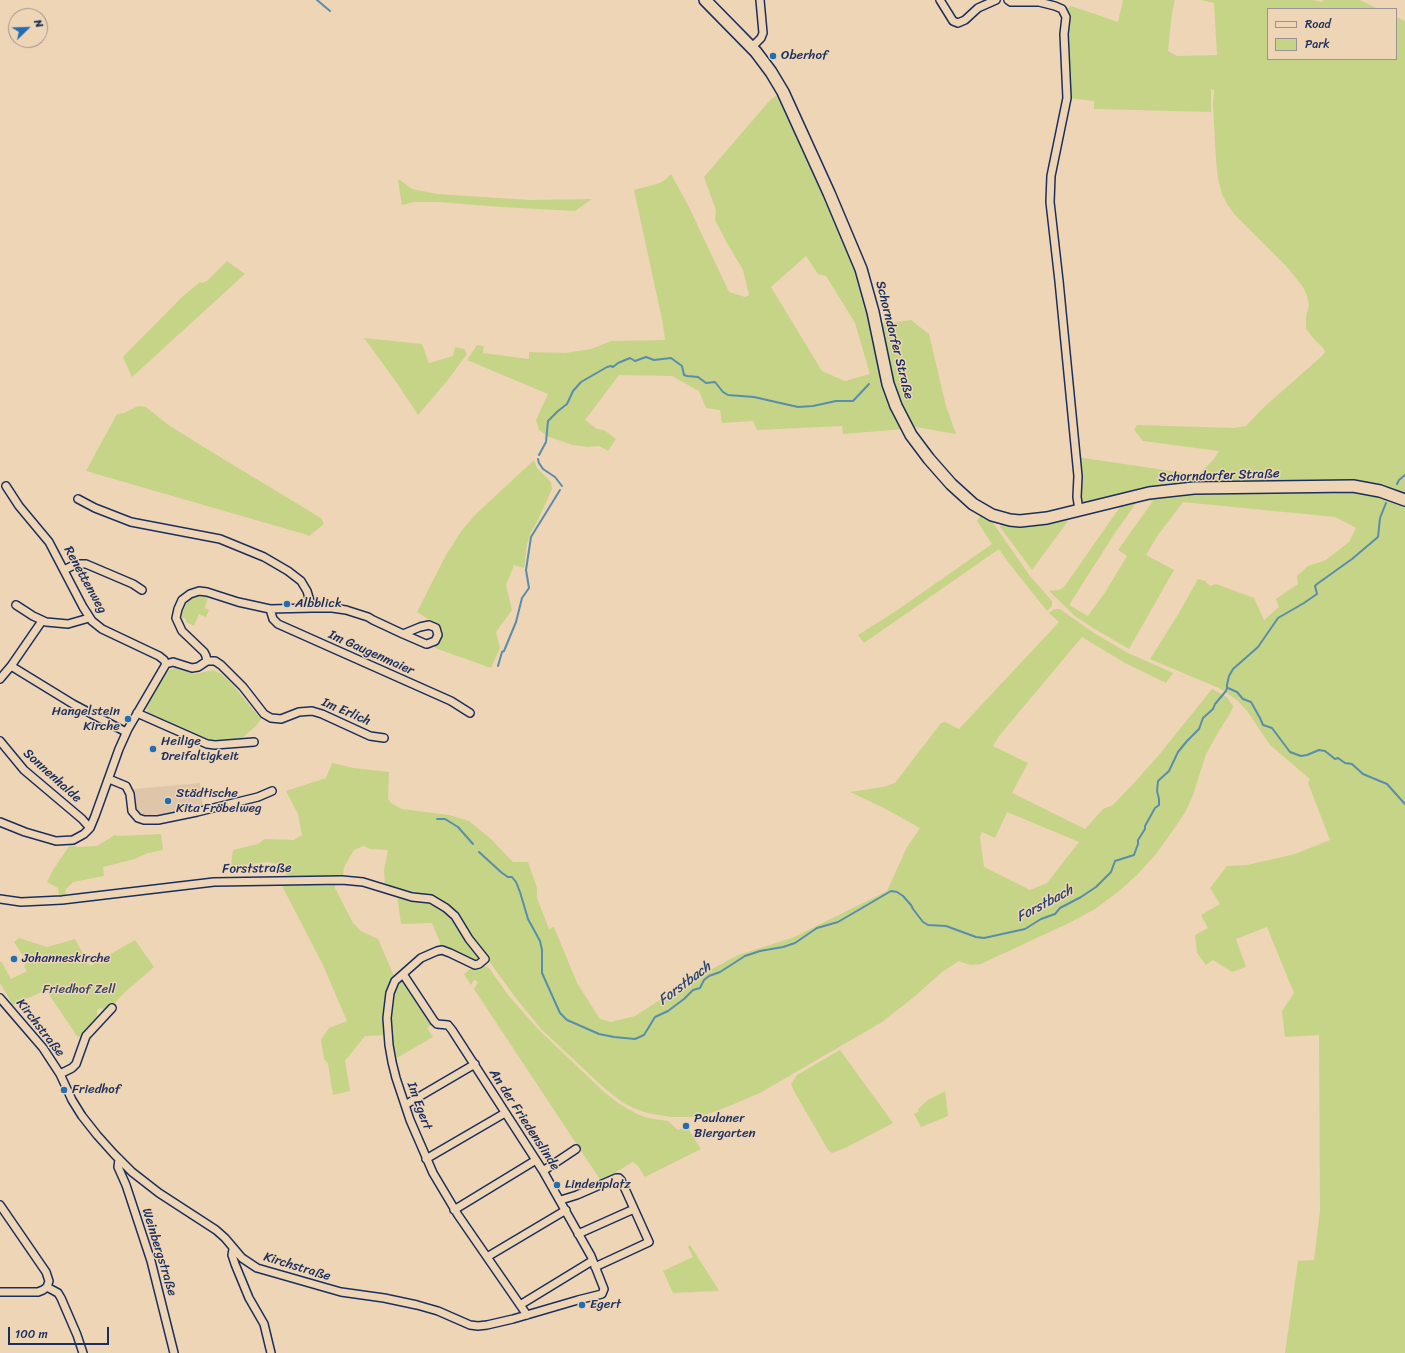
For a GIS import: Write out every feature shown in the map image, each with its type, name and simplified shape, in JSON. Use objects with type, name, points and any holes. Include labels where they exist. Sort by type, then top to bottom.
[{"type":"main road","name":"Schorndorfer Straße","points":[[705,0],[752,47],[768,67],[783,92],[856,256],[869,296],[890,391],[903,421],[920,448],[940,472],[972,504],[992,515],[1010,520],[1025,521],[1047,518],[1149,493],[1182,489],[1353,486],[1380,491],[1405,500]]},
{"type":"street","points":[[752,47],[761,38],[763,33],[760,0]]},
{"type":"street","points":[[940,0],[951,19],[958,23],[964,21],[978,8],[996,0]]},
{"type":"street","points":[[1008,0],[1011,2],[1039,1],[1058,7],[1064,11],[1066,17],[1064,44],[1067,98],[1051,176],[1050,202],[1078,476],[1077,497],[1079,510]]},
{"type":"street","name":"Renettenweg","points":[[6,486],[19,506],[50,542],[89,618],[102,629],[162,658],[166,664]]},
{"type":"street","points":[[78,499],[95,508],[131,522],[220,540],[258,554],[299,578],[307,591],[312,608]]},
{"type":"street","points":[[64,570],[76,564],[86,564],[133,584],[142,590]]},
{"type":"street","points":[[0,822],[25,832],[60,841],[69,841],[78,838],[90,828],[126,732],[166,664],[173,662],[192,668],[198,667],[207,661],[206,654],[185,635],[177,622],[180,603],[186,597],[196,592],[207,592],[238,602],[270,609],[332,608],[351,612],[373,620],[403,634]]},
{"type":"street","points":[[16,605],[42,621],[68,624],[89,618]]},
{"type":"street","name":"Im Gaugenmaier","points":[[270,609],[272,619],[276,623],[451,701],[470,712]]},
{"type":"street","points":[[0,679],[11,666],[42,621]]},
{"type":"street","name":"Im Erlich","points":[[207,661],[215,661],[221,665],[247,691],[264,714],[271,718],[276,720],[283,719],[299,712],[312,711],[322,714],[370,736],[384,738]]},
{"type":"street","points":[[11,666],[73,704],[126,732]]},
{"type":"street","points":[[137,713],[204,744],[215,745],[254,742]]},
{"type":"street","name":"Sonnenhalde","points":[[0,741],[24,770],[82,819],[90,828]]},
{"type":"street","points":[[109,779],[126,786],[130,794],[130,805],[133,813],[138,818],[147,821],[178,816],[251,799],[272,791]]},
{"type":"street","name":"Forststraße","points":[[0,899],[21,902],[55,901],[221,881],[256,882],[320,880],[360,882],[412,897],[431,899],[439,903],[455,916],[469,939],[485,959]]},
{"type":"street","name":"Im Egert","points":[[485,959],[479,964],[475,964],[455,954],[439,950],[421,958],[402,974],[390,990],[387,1021],[392,1062],[405,1105],[426,1159],[454,1210],[527,1315]]},
{"type":"street","name":"An der Friedenslinde","points":[[402,974],[434,1021],[436,1023],[447,1024],[450,1026],[561,1200],[604,1289],[604,1293],[601,1295]]},
{"type":"street","name":"Kirchstraße","points":[[0,998],[39,1042],[60,1074],[72,1100],[82,1116],[119,1159],[159,1193],[222,1235],[233,1249],[247,1262],[264,1271],[346,1294],[384,1298],[417,1305],[438,1311],[472,1325],[487,1325],[601,1295]]},
{"type":"street","name":"Kirchstraße","points":[[60,1074],[76,1064],[86,1036],[112,1008]]},
{"type":"street","points":[[405,1105],[475,1064]]},
{"type":"street","points":[[426,1159],[505,1112]]},
{"type":"street","points":[[543,1171],[576,1150]]},
{"type":"street","name":"Weinbergstraße","points":[[119,1159],[118,1167],[126,1184],[151,1261],[174,1353]]},
{"type":"street","points":[[454,1210],[536,1160]]},
{"type":"street","points":[[520,1304],[593,1264],[649,1242],[621,1180],[617,1177],[574,1196],[561,1200]]},
{"type":"street","points":[[0,1205],[46,1272],[49,1281],[47,1287],[38,1292],[0,1292]]},
{"type":"street","points":[[578,1234],[634,1209]]},
{"type":"street","points":[[487,1257],[566,1210]]},
{"type":"street","points":[[233,1249],[232,1256],[249,1298],[264,1324],[270,1353]]},
{"type":"street","points":[[47,1287],[56,1292],[61,1298],[74,1326],[83,1353]]},
{"type":"shaded area","name":"Städtische Kita Fröbelweg","points":[[200,783],[203,808],[150,817],[143,816],[136,808],[134,789]]},
{"type":"green space","points":[[1123,0],[1175,0],[1172,13],[1168,51],[1177,56],[1217,55],[1214,3],[1201,0],[1312,0],[1322,2],[1323,0],[1360,0],[1376,8],[1267,8],[1267,60],[1397,60],[1397,17],[1405,21],[1405,496],[1395,492],[1200,485],[1082,505],[1077,457],[1198,475],[1214,459],[1219,451],[1143,441],[1134,430],[1137,425],[1234,428],[1246,426],[1263,408],[1325,352],[1306,329],[1306,317],[1309,305],[1303,287],[1287,267],[1235,215],[1222,194],[1218,179],[1216,160],[1213,105],[1214,90],[1211,89],[1211,112],[1094,109],[1094,101],[1068,98],[1066,9],[1071,6],[1118,22]]},
{"type":"green space","points":[[780,94],[853,257],[904,429],[843,434],[842,426],[757,430],[753,421],[722,423],[720,410],[706,408],[699,391],[672,376],[619,375],[585,420],[597,429],[604,430],[616,439],[608,451],[599,446],[588,447],[573,445],[549,437],[539,430],[536,420],[548,394],[467,360],[477,345],[484,346],[483,353],[529,359],[529,352],[565,353],[591,349],[611,341],[665,340],[663,324],[634,190],[660,183],[671,174],[689,207],[729,292],[745,297],[749,295],[743,270],[715,220],[716,210],[704,177],[771,99]],"holes":[[[806,256],[818,274],[826,276],[855,323],[870,374],[845,381],[822,371],[771,287]]]},
{"type":"green space","points":[[398,180],[412,189],[437,194],[530,200],[592,199],[575,211],[438,202],[414,202],[402,205]]},
{"type":"green space","points":[[227,261],[245,274],[132,377],[123,357],[183,296],[200,282],[202,283],[207,281]]},
{"type":"green space","points":[[911,320],[929,334],[946,406],[956,434],[910,426],[895,395],[879,324]]},
{"type":"green space","points":[[364,338],[422,344],[429,363],[453,356],[455,347],[464,349],[467,354],[448,380],[418,415]]},
{"type":"green space","points":[[138,406],[146,407],[167,424],[321,518],[324,524],[309,536],[86,471],[117,414],[124,413]]},
{"type":"green space","points":[[534,460],[537,468],[551,482],[552,489],[531,532],[527,544],[524,568],[514,565],[506,585],[512,610],[496,632],[500,648],[491,668],[435,648],[441,638],[440,628],[417,612],[446,555],[462,530],[476,514]]},
{"type":"green space","points":[[1360,490],[1405,504],[1405,1353],[1285,1353],[1298,1261],[1314,1260],[1320,1211],[1319,1035],[1285,1037],[1282,1011],[1294,993],[1267,927],[1236,939],[1246,967],[1232,972],[1213,960],[1206,965],[1197,953],[1195,935],[1208,928],[1201,915],[1220,904],[1210,888],[1227,866],[1247,865],[1295,854],[1330,840],[1308,783],[1310,779],[1270,745],[1247,711],[1238,701],[1221,689],[1150,659],[1179,613],[1198,579],[1205,581],[1210,586],[1216,584],[1254,598],[1264,620],[1279,607],[1276,599],[1298,584],[1297,576],[1308,566],[1326,560],[1349,542],[1356,528],[1335,517],[1183,502],[1158,535],[1146,555],[1174,570],[1129,649],[1075,616],[1049,591],[1059,590],[1064,587],[1120,507],[1121,502],[1169,493]],"holes":[[[1138,500],[1153,501],[1118,550],[1127,556],[1106,591],[1088,616],[1069,605]]]},
{"type":"green space","points":[[982,513],[991,520],[1030,576],[1052,601],[1052,606],[1047,611],[999,549],[864,643],[858,635],[896,611],[992,544],[977,521]]},
{"type":"green space","points":[[1071,517],[1032,570],[1000,527],[1002,523]]},
{"type":"green space","points":[[198,596],[208,597],[205,608],[209,610],[206,617],[199,614],[194,626],[186,622],[186,619],[182,618],[182,614],[186,604],[191,599]]},
{"type":"green space","points":[[1060,609],[1094,633],[1128,653],[1173,673],[1166,683],[1125,663],[1082,637],[999,736],[993,746],[1028,763],[1012,793],[1085,829],[1103,809],[1113,805],[1133,784],[1158,756],[1212,689],[1227,697],[1233,706],[1206,754],[1193,795],[1186,811],[1156,854],[1137,875],[1118,892],[1095,909],[1071,922],[981,964],[970,965],[959,961],[942,972],[914,997],[882,1022],[760,1093],[708,1114],[695,1117],[671,1117],[647,1113],[633,1108],[622,1102],[603,1087],[541,1029],[515,997],[484,954],[477,962],[440,948],[440,942],[432,923],[401,924],[397,894],[385,886],[384,870],[388,850],[370,849],[364,846],[354,850],[344,867],[343,878],[335,882],[335,888],[353,923],[361,931],[378,939],[395,978],[387,1035],[365,1036],[345,1061],[350,1091],[333,1095],[328,1064],[324,1059],[321,1040],[329,1028],[347,1021],[322,963],[281,884],[291,882],[290,875],[286,875],[286,866],[268,862],[231,866],[233,850],[258,844],[265,839],[294,840],[302,835],[298,814],[286,791],[326,778],[332,763],[354,768],[389,772],[388,799],[391,803],[402,809],[449,815],[469,821],[491,839],[513,862],[528,862],[537,888],[537,898],[549,929],[554,927],[577,983],[600,1019],[611,1022],[635,1016],[690,981],[738,955],[792,938],[887,891],[907,847],[920,828],[884,808],[850,792],[883,787],[895,783],[941,723],[945,722],[959,729],[1059,622],[1049,613],[1053,610]],"holes":[[[1007,812],[1079,842],[1047,883],[1030,890],[984,867],[980,837],[982,832],[995,838]]]},
{"type":"green space","points":[[175,668],[195,674],[213,670],[221,674],[231,683],[261,719],[256,726],[242,738],[210,740],[199,737],[150,715],[146,709],[148,704],[166,673]]},
{"type":"green space","points":[[161,834],[163,850],[148,853],[135,859],[103,867],[104,876],[73,882],[66,889],[65,896],[59,896],[58,888],[47,882],[53,870],[70,845],[78,847],[97,846],[115,835]]},
{"type":"green space","name":"Friedhof Zell","points":[[19,938],[47,947],[75,939],[90,966],[135,940],[154,967],[124,993],[109,1009],[104,1010],[101,1008],[97,1010],[97,1018],[87,1027],[80,1037],[77,1036],[46,990],[13,1005],[0,983],[0,962],[1,961],[11,979],[27,971],[24,966],[27,962],[14,942]]},
{"type":"green space","points":[[474,966],[484,966],[489,968],[508,995],[538,1029],[604,1092],[618,1103],[637,1114],[648,1118],[668,1121],[678,1130],[687,1127],[701,1149],[645,1177],[638,1166],[633,1162],[601,1181],[474,989],[478,982],[474,980],[471,985],[464,974]]},
{"type":"green space","points":[[402,981],[408,985],[432,1025],[427,1028],[433,1037],[395,1059],[391,1047],[389,1022],[391,995],[398,982]]},
{"type":"green space","points":[[840,1050],[893,1123],[847,1147],[832,1153],[828,1150],[791,1084],[797,1075]]},
{"type":"green space","points":[[945,1091],[948,1116],[921,1127],[914,1114],[919,1111],[918,1109],[928,1100]]},
{"type":"green space","points":[[690,1245],[719,1291],[673,1293],[663,1271],[693,1257],[688,1247]]},
{"type":"waterway","points":[[317,0],[330,11]]},
{"type":"waterway","points":[[539,455],[546,442],[548,421],[567,404],[573,391],[581,382],[607,367],[613,367],[630,358],[635,361],[646,357],[654,360],[671,358],[682,366],[684,375],[698,377],[706,383],[715,382],[723,392],[728,395],[754,397],[798,407],[813,406],[836,401],[853,401],[869,384]]},
{"type":"waterway","points":[[538,459],[543,469],[555,477],[562,486]]},
{"type":"waterway","name":"Forstbach","points":[[1397,484],[1405,475]]},
{"type":"waterway","points":[[498,666],[502,652],[504,651],[516,622],[522,598],[529,588],[526,570],[531,537],[560,490]]},
{"type":"waterway","name":"Forstbach","points":[[479,852],[502,873],[508,877],[512,877],[516,882],[528,919],[540,941],[542,950],[542,973],[560,1013],[567,1020],[599,1034],[614,1037],[635,1039],[644,1035],[655,1017],[668,1011],[693,990],[700,988],[704,980],[709,976],[720,972],[745,956],[795,943],[817,928],[838,922],[891,891],[897,892],[903,896],[923,922],[928,925],[946,926],[976,937],[984,938],[1025,929],[1041,919],[1055,914],[1060,908],[1096,887],[1111,872],[1115,861],[1134,855],[1138,840],[1155,808],[1159,805],[1157,791],[1158,781],[1169,771],[1178,752],[1199,729],[1203,718],[1213,709],[1215,704],[1226,691],[1229,676],[1233,669],[1258,647],[1278,618],[1317,594],[1315,586],[1317,584],[1352,559],[1378,537],[1380,518],[1386,503]]},
{"type":"waterway","points":[[1228,688],[1237,692],[1243,699],[1251,702],[1263,725],[1272,728],[1290,752],[1301,756],[1319,750],[1325,751],[1335,759],[1338,758],[1345,763],[1352,764],[1363,774],[1387,784],[1405,804]]},
{"type":"waterway","name":"Forstbach","points":[[437,819],[445,819],[458,827],[473,844]]},
{"type":"place","name":"Oberhof","points":[[773,56]]},
{"type":"place","name":"Albblick","points":[[287,604]]},
{"type":"place","name":"Hangelstein Kirche","points":[[128,719]]},
{"type":"place","name":"Heilige Dreifaltigkeit","points":[[153,749]]},
{"type":"place","name":"Städtische Kita Fröbelweg","points":[[168,801]]},
{"type":"place","name":"Johanneskirche","points":[[14,959]]},
{"type":"place","name":"Friedhof","points":[[64,1090]]},
{"type":"place","name":"Paulaner Biergarten","points":[[686,1126]]},
{"type":"place","name":"Lindenplatz","points":[[557,1185]]},
{"type":"place","name":"Egert","points":[[582,1305]]}]
